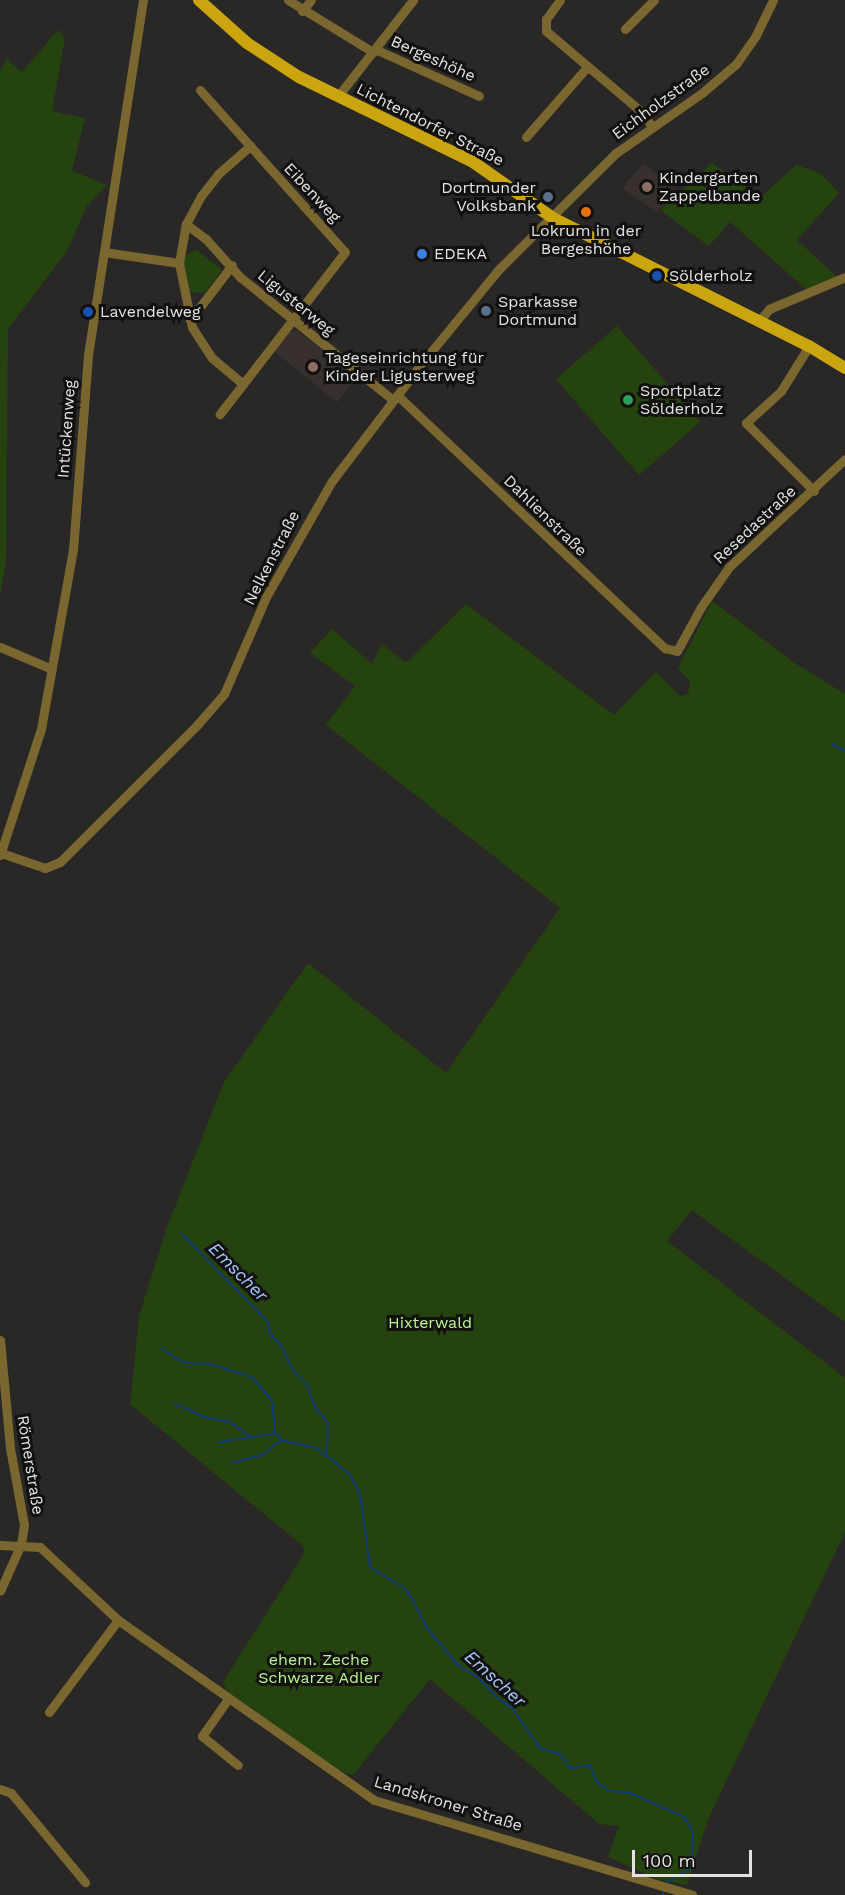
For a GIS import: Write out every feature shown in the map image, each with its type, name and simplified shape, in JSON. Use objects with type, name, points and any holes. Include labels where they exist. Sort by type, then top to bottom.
[{"type":"main road","name":"Lichtendorfer Straße","points":[[199,0],[264,55],[338,96],[473,162],[553,218],[809,346],[845,368]]},
{"type":"street","name":"Intückenweg","points":[[0,854],[33,763],[73,550],[88,355],[143,0]]},
{"type":"street","name":"Bergeshöhe","points":[[288,0],[374,50],[479,96]]},
{"type":"street","points":[[302,10],[310,0]]},
{"type":"street","points":[[338,96],[413,0]]},
{"type":"street","points":[[560,0],[546,19],[546,31],[642,112],[652,127]]},
{"type":"street","points":[[626,29],[654,0]]},
{"type":"street","name":"Eichholzstraße","points":[[553,218],[616,153],[702,93],[736,63],[756,35],[773,0]]},
{"type":"street","points":[[526,137],[588,66]]},
{"type":"street","name":"Eibenweg","points":[[200,90],[345,252],[292,320]]},
{"type":"street","points":[[243,384],[212,358],[190,320],[179,263],[186,224],[209,184],[250,146]]},
{"type":"street","name":"Nelkenstraße","points":[[0,854],[45,868],[60,862],[224,694],[291,549],[332,481],[487,283],[553,218]]},
{"type":"street","name":"Ligusterweg","points":[[186,224],[232,265],[240,277],[292,320],[395,398]]},
{"type":"street","points":[[104,252],[179,263]]},
{"type":"street","points":[[190,320],[232,265]]},
{"type":"street","points":[[759,321],[769,309],[845,277]]},
{"type":"street","points":[[220,414],[292,320]]},
{"type":"street","points":[[809,346],[781,391],[746,423],[814,491]]},
{"type":"street","name":"Dahlienstraße","points":[[395,398],[665,648],[677,651]]},
{"type":"street","name":"Resedastraße","points":[[677,651],[701,607],[729,567],[814,491],[845,459]]},
{"type":"street","points":[[0,647],[52,669]]},
{"type":"street","name":"Römerstraße","points":[[0,1340],[10,1448],[24,1525],[21,1544],[0,1591]]},
{"type":"street","points":[[0,1545],[21,1544]]},
{"type":"street","name":"Landskroner Straße","points":[[21,1544],[40,1547],[118,1620],[374,1800],[692,1895]]},
{"type":"street","points":[[49,1712],[118,1620]]},
{"type":"street","points":[[228,1699],[202,1736],[238,1765]]},
{"type":"street","points":[[0,1789],[11,1793],[85,1882]]},
{"type":"shaded area","name":"Kindergarten Zappelbande","points":[[644,163],[676,191],[657,212],[622,188]]},
{"type":"shaded area","name":"Tageseinrichtung für Kinder Ligusterweg","points":[[297,331],[327,353],[323,358],[337,362],[334,369],[338,372],[343,366],[349,371],[346,375],[354,381],[337,402],[274,351],[289,332]]},
{"type":"green space","points":[[58,30],[65,38],[52,111],[85,118],[72,171],[107,185],[87,206],[67,251],[8,329],[6,562],[0,596],[0,70],[7,59],[22,72]]},
{"type":"green space","points":[[712,163],[761,197],[796,165],[820,173],[839,193],[797,240],[838,278],[807,290],[730,222],[709,246],[660,210]]},
{"type":"green space","points":[[197,250],[222,270],[205,292],[194,293],[185,288],[184,256]]},
{"type":"green space","name":"Sportplatz Sölderholz","points":[[617,326],[700,422],[639,475],[556,379]]},
{"type":"green space","name":"Hixterwald","points":[[712,601],[796,664],[845,694],[845,1322],[692,1210],[667,1241],[845,1378],[845,1532],[709,1817],[687,1885],[660,1880],[608,1857],[619,1826],[599,1824],[430,1679],[353,1775],[340,1771],[227,1691],[223,1682],[304,1554],[303,1546],[130,1404],[139,1316],[167,1227],[224,1082],[308,963],[446,1073],[560,908],[326,725],[355,686],[310,653],[332,629],[372,664],[382,644],[406,663],[466,604],[614,715],[656,672],[680,696],[688,694],[690,681],[678,668]]},
{"type":"waterway","points":[[832,744],[845,751]]},
{"type":"waterway","name":"Emscher","points":[[182,1234],[267,1321],[270,1334],[281,1345],[292,1369],[306,1383],[316,1409],[328,1423],[327,1455]]},
{"type":"waterway","name":"Emscher","points":[[162,1349],[184,1363],[210,1364],[252,1377],[272,1401],[275,1433],[282,1440],[317,1448],[350,1475],[360,1494],[370,1567],[407,1590],[427,1628],[459,1666],[479,1678],[495,1696],[512,1708],[540,1748],[561,1755],[571,1769],[590,1765],[597,1782],[609,1791],[631,1793],[684,1817],[693,1832],[692,1862],[688,1870],[667,1882]]},
{"type":"waterway","points":[[174,1403],[204,1417],[230,1422],[251,1437],[275,1433]]},
{"type":"waterway","points":[[219,1442],[251,1437]]},
{"type":"waterway","points":[[232,1463],[262,1455],[282,1440]]},
{"type":"place","name":"Kindergarten Zappelbande","points":[[647,187]]},
{"type":"place","name":"Dortmunder Volksbank","points":[[548,197]]},
{"type":"place","name":"Lokrum in der Bergeshöhe","points":[[586,212]]},
{"type":"place","name":"EDEKA","points":[[422,254]]},
{"type":"place","name":"Sölderholz","points":[[657,276]]},
{"type":"place","name":"Sparkasse Dortmund","points":[[486,311]]},
{"type":"place","name":"Lavendelweg","points":[[88,312]]},
{"type":"place","name":"Tageseinrichtung für Kinder Ligusterweg","points":[[313,367]]},
{"type":"place","name":"Sportplatz Sölderholz","points":[[628,400]]},
{"type":"park label","name":"ehem. Zeche Schwarze Adler","points":[[319,1669]]}]
